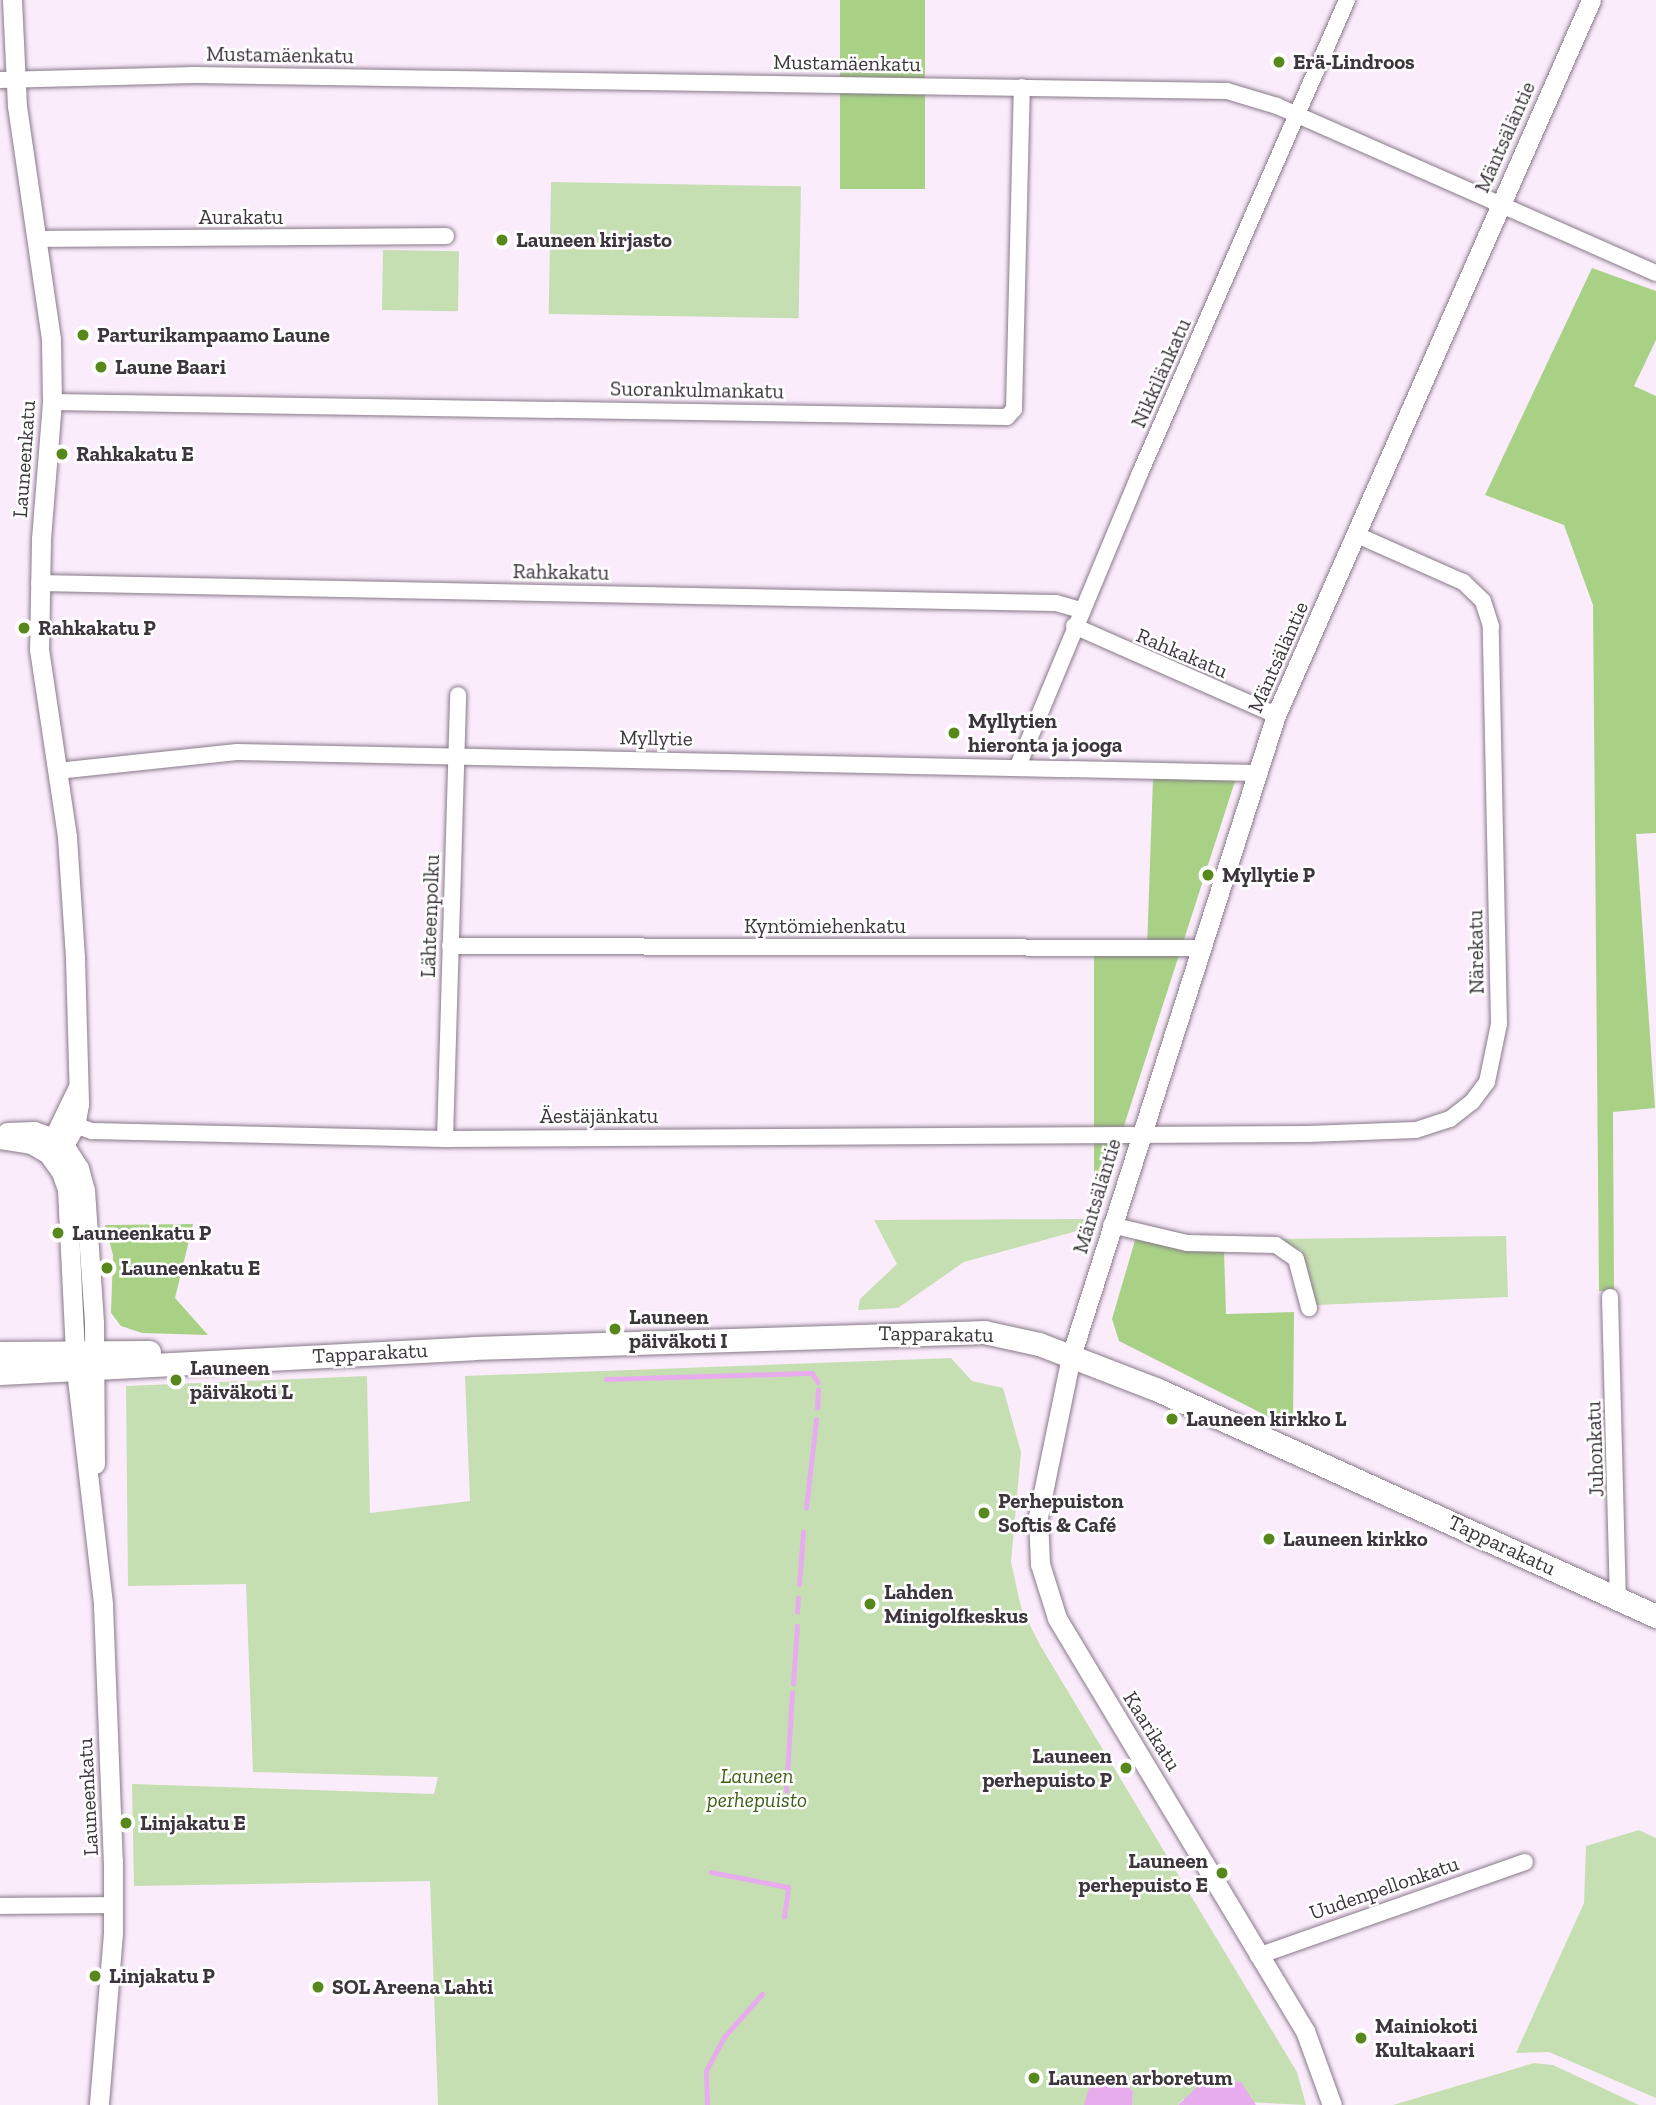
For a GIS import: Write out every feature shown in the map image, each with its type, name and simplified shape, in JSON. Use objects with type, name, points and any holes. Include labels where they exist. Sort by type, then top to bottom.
[{"type":"main road","name":"Tapparakatu","points":[[86,1361],[198,1351],[242,1359],[958,1332],[1012,1336],[1071,1356],[1325,1462],[1656,1616]]},
{"type":"main road","points":[[0,1353],[86,1361]]},
{"type":"main road","points":[[0,1373],[86,1361]]},
{"type":"street","name":"Launeenkatu","points":[[12,0],[8,79],[37,239],[51,340],[52,402],[39,583],[38,649],[67,837],[75,958],[77,1089],[68,1122],[54,1145],[76,1161],[85,1190],[86,1361],[92,1486],[103,1605],[113,1905],[99,2105]]},
{"type":"street","name":"Nikkilänkatu","points":[[1018,766],[1074,626],[1348,0]]},
{"type":"street","name":"Mäntsäläntie","points":[[1071,1356],[1199,948],[1276,715],[1591,0]]},
{"type":"street","name":"Mustamäenkatu","points":[[8,79],[181,75],[1227,91],[1297,115],[1656,273]]},
{"type":"street","name":"Suorankulmankatu","points":[[52,402],[1007,417],[1014,409],[1022,87]]},
{"type":"street","name":"Aurakatu","points":[[37,239],[446,236]]},
{"type":"street","name":"Närekatu","points":[[1140,1134],[1416,1130],[1450,1119],[1472,1102],[1487,1082],[1499,1024],[1493,642],[1488,612],[1462,583],[1357,535]]},
{"type":"street","name":"Rahkakatu","points":[[39,583],[1056,603],[1081,610]]},
{"type":"street","name":"Rahkakatu","points":[[1074,626],[1276,715]]},
{"type":"street","name":"Lähteenpolku","points":[[446,1139],[458,695]]},
{"type":"street","name":"Myllytie","points":[[57,771],[237,752],[1256,773]]},
{"type":"street","name":"Kyntömiehenkatu","points":[[450,946],[1199,948]]},
{"type":"street","name":"Äestäjänkatu","points":[[68,1122],[92,1131],[446,1139],[1140,1134]]},
{"type":"street","points":[[0,1136],[31,1144],[54,1145]]},
{"type":"street","points":[[1111,1225],[1187,1244],[1276,1245],[1296,1259],[1309,1308]]},
{"type":"street","name":"Juhonkatu","points":[[1610,1297],[1618,1599]]},
{"type":"street","name":"Kaarikatu","points":[[1071,1356],[1038,1517],[1046,1591],[1064,1629],[1305,2031],[1332,2105]]},
{"type":"street","name":"Uudenpellonkatu","points":[[1258,1956],[1525,1861]]},
{"type":"street","points":[[0,1906],[113,1905]]},
{"type":"green space","points":[[840,0],[925,0],[925,189],[840,189]]},
{"type":"green space","points":[[551,182],[801,186],[799,318],[549,314]]},
{"type":"green space","points":[[383,250],[459,251],[458,311],[382,310]]},
{"type":"green space","points":[[1592,268],[1656,291],[1656,340],[1634,386],[1656,396],[1656,833],[1636,834],[1655,1108],[1613,1112],[1614,1291],[1599,1291],[1593,605],[1564,525],[1485,495]]},
{"type":"green space","points":[[1236,778],[1094,1219],[1094,950],[1147,948],[1153,779]]},
{"type":"green space","points":[[1092,1219],[1084,1229],[964,1262],[898,1308],[858,1310],[860,1299],[897,1264],[874,1220]]},
{"type":"green space","points":[[193,1224],[175,1298],[208,1335],[142,1333],[121,1326],[111,1313],[113,1255],[105,1225]]},
{"type":"green space","points":[[1506,1236],[1508,1297],[1316,1305],[1302,1251],[1278,1239]]},
{"type":"green space","points":[[1136,1237],[1224,1251],[1226,1314],[1294,1312],[1293,1429],[1119,1341],[1112,1319]]},
{"type":"green space","name":"Launeen perhepuisto","points":[[951,1358],[972,1381],[1003,1388],[1021,1452],[1011,1562],[1021,1607],[1040,1645],[1297,2072],[1306,2105],[1183,2099],[1178,2105],[1132,2105],[1133,2092],[1125,2081],[1111,2076],[1084,2105],[438,2105],[430,1881],[134,1886],[132,1784],[434,1794],[438,1777],[253,1772],[246,1584],[128,1586],[126,1386],[367,1376],[370,1513],[470,1501],[465,1376]]},
{"type":"green space","points":[[1639,1830],[1656,1838],[1656,2098],[1549,2052],[1516,2053],[1584,1903],[1586,1846]]},
{"type":"green space","points":[[1534,2063],[1553,2065],[1639,2105],[1393,2105]]},
{"type":"shaded area","points":[[1111,2076],[1125,2081],[1133,2092],[1132,2105],[1084,2105],[1091,2081]]},
{"type":"shaded area","points":[[1216,2080],[1241,2082],[1256,2105],[1178,2105],[1200,2084]]},
{"type":"waterway","points":[[606,1379],[812,1373],[818,1382]]},
{"type":"waterway","points":[[817,1408],[818,1390]]},
{"type":"waterway","points":[[806,1508],[816,1420]]},
{"type":"waterway","points":[[799,1585],[803,1532]]},
{"type":"waterway","points":[[797,1612],[798,1598]]},
{"type":"waterway","points":[[793,1684],[797,1626]]},
{"type":"waterway","points":[[786,1791],[792,1693]]},
{"type":"waterway","points":[[711,1872],[788,1887]]},
{"type":"waterway","points":[[784,1917],[788,1887]]},
{"type":"waterway","points":[[707,2105],[706,2071],[725,2036],[762,1994]]},
{"type":"place","name":"Erä-Lindroos","points":[[1279,62]]},
{"type":"place","name":"Launeen kirjasto","points":[[502,240]]},
{"type":"place","name":"Parturikampaamo Laune","points":[[83,335]]},
{"type":"place","name":"Laune Baari","points":[[101,367]]},
{"type":"place","name":"Rahkakatu E","points":[[62,454]]},
{"type":"place","name":"Rahkakatu P","points":[[24,628]]},
{"type":"place","name":"Myllytien hieronta ja jooga","points":[[954,733]]},
{"type":"place","name":"Myllytie P","points":[[1208,875]]},
{"type":"place","name":"Launeenkatu P","points":[[58,1233]]},
{"type":"place","name":"Launeenkatu E","points":[[107,1268]]},
{"type":"place","name":"Launeen päiväkoti I","points":[[615,1329]]},
{"type":"place","name":"Launeen päiväkoti L","points":[[176,1380]]},
{"type":"place","name":"Launeen kirkko L","points":[[1172,1419]]},
{"type":"place","name":"Perhepuiston Softis & Café","points":[[984,1513]]},
{"type":"place","name":"Launeen kirkko","points":[[1269,1539]]},
{"type":"place","name":"Lahden Minigolfkeskus","points":[[870,1604]]},
{"type":"place","name":"Launeen perhepuisto P","points":[[1126,1768]]},
{"type":"place","name":"Linjakatu E","points":[[126,1823]]},
{"type":"place","name":"Launeen perhepuisto E","points":[[1222,1873]]},
{"type":"place","name":"Linjakatu P","points":[[95,1976]]},
{"type":"place","name":"SOL Areena Lahti","points":[[318,1987]]},
{"type":"place","name":"Mainiokoti Kultakaari","points":[[1361,2038]]},
{"type":"place","name":"Launeen arboretum","points":[[1034,2078]]}]
